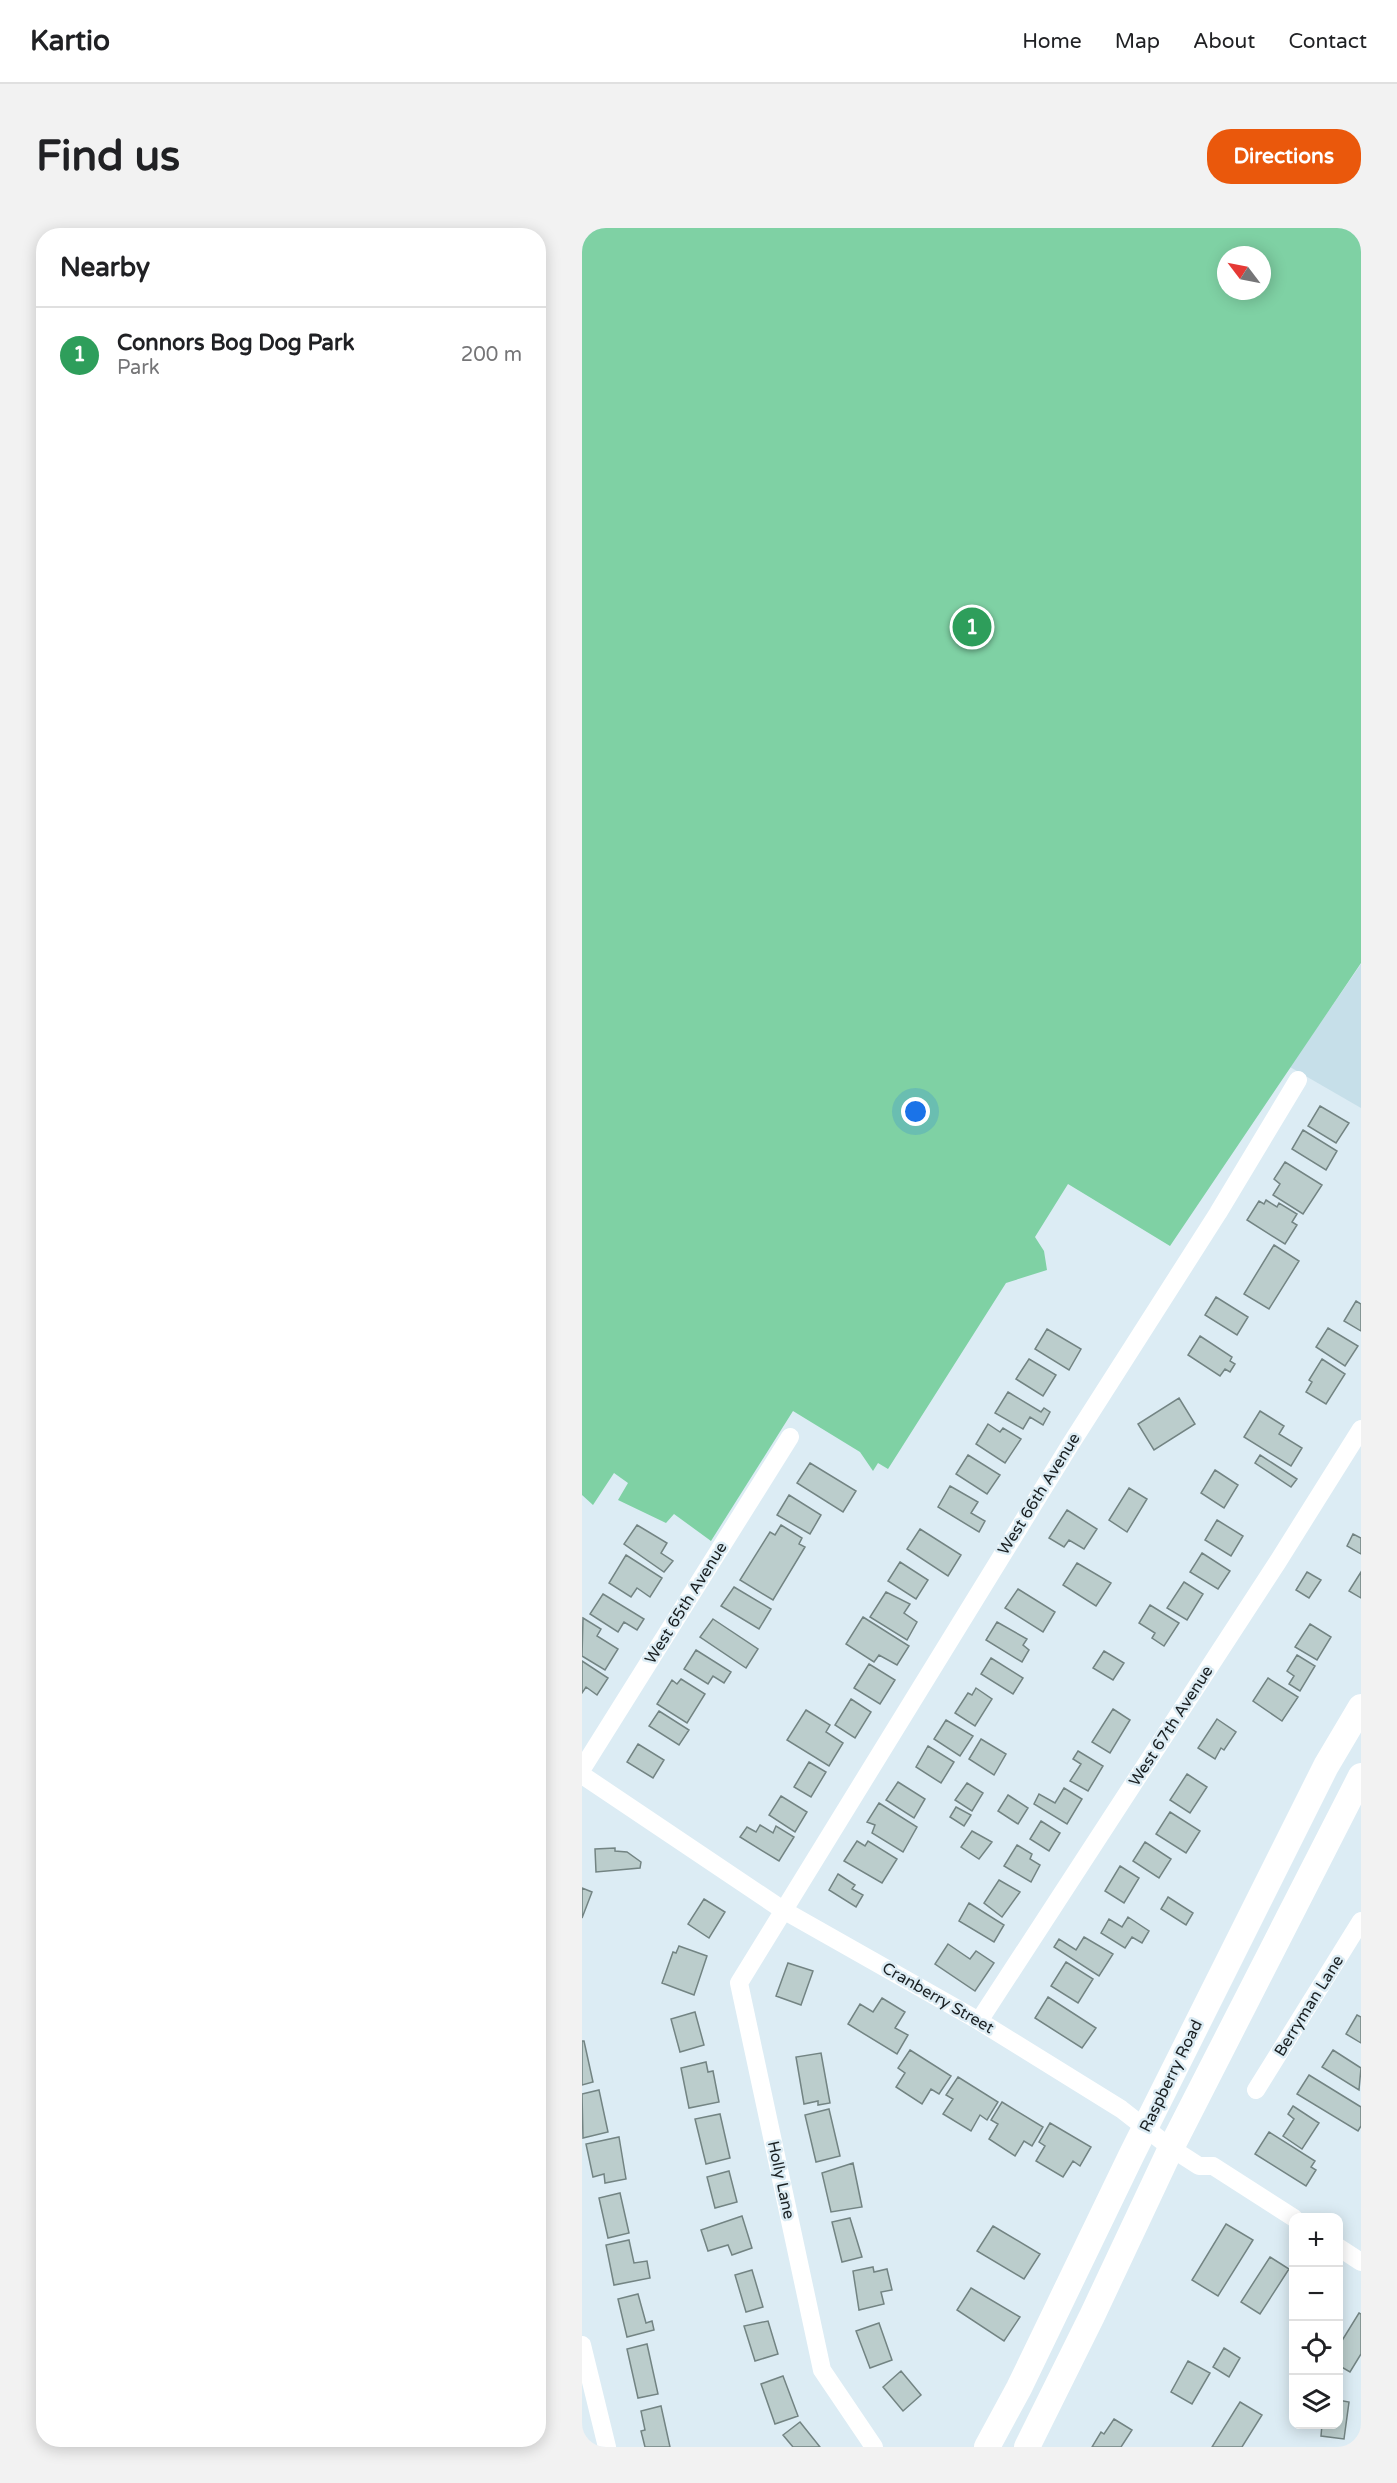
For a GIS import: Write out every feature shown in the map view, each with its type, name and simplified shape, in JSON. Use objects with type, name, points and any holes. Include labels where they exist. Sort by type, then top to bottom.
[{"type":"main road","name":"Raspberry Road","points":[[987,2447],[1019,2388],[1326,1766],[1361,1707]]},
{"type":"main road","name":"Raspberry Road","points":[[1027,2447],[1171,2148],[1361,1776]]},
{"type":"street","name":"West 66th Avenue","points":[[783,1910],[1070,1444],[1218,1213],[1298,1080]]},
{"type":"street","name":"West 67th Avenue","points":[[979,2021],[1277,1563],[1361,1429]]},
{"type":"street","name":"West 65th Avenue","points":[[582,1769],[790,1437]]},
{"type":"street","name":"Cranberry Street","points":[[582,1775],[783,1910],[979,2021],[1121,2109],[1171,2148],[1199,2166],[1213,2166],[1289,2215]]},
{"type":"street","name":"Holly Lane","points":[[783,1910],[739,1983],[822,2370],[874,2447]]},
{"type":"street","name":"Berryman Lane","points":[[1256,2090],[1361,1921]]},
{"type":"street","points":[[1343,2250],[1361,2262]]},
{"type":"street","points":[[582,2345],[607,2447]]},
{"type":"shaded area","points":[[1361,964],[1361,1108],[1290,1067]]},
{"type":"green space","points":[[582,228],[1361,228],[1361,963],[1170,1246],[1068,1184],[1035,1237],[1044,1251],[1047,1270],[1006,1283],[888,1469],[878,1463],[873,1471],[860,1452],[793,1411],[711,1541],[674,1514],[666,1523],[618,1500],[628,1483],[614,1473],[593,1505],[582,1495]]},
{"type":"building","points":[[1320,1106],[1349,1123],[1336,1143],[1308,1126]]},
{"type":"building","points":[[1303,1130],[1337,1151],[1326,1170],[1292,1149]]},
{"type":"building","points":[[1285,1162],[1322,1185],[1303,1214],[1273,1195],[1280,1184],[1274,1179]]},
{"type":"building","points":[[1266,1200],[1277,1207],[1279,1203],[1297,1214],[1292,1222],[1297,1225],[1285,1244],[1247,1220],[1259,1201],[1264,1204]]},
{"type":"building","points":[[1274,1245],[1299,1261],[1269,1309],[1244,1294]]},
{"type":"building","points":[[1216,1297],[1248,1317],[1237,1335],[1205,1315]]},
{"type":"building","points":[[1356,1301],[1361,1304],[1361,1331],[1344,1321]]},
{"type":"building","points":[[1328,1328],[1358,1346],[1345,1366],[1316,1347]]},
{"type":"building","points":[[1047,1329],[1081,1349],[1069,1370],[1035,1349]]},
{"type":"building","points":[[1200,1336],[1232,1357],[1230,1361],[1235,1364],[1230,1372],[1225,1369],[1220,1376],[1188,1355]]},
{"type":"building","points":[[1029,1359],[1056,1375],[1043,1396],[1016,1379]]},
{"type":"building","points":[[1322,1359],[1345,1374],[1326,1404],[1306,1392],[1312,1382],[1309,1380]]},
{"type":"building","points":[[1008,1392],[1041,1412],[1044,1408],[1050,1412],[1043,1425],[1030,1417],[1023,1429],[995,1413]]},
{"type":"building","points":[[1179,1398],[1195,1424],[1154,1450],[1138,1424]]},
{"type":"building","points":[[1260,1411],[1284,1426],[1279,1434],[1302,1448],[1291,1466],[1244,1437]]},
{"type":"building","points":[[988,1424],[1000,1432],[1003,1428],[1021,1439],[1005,1463],[976,1444]]},
{"type":"building","points":[[968,1455],[1000,1475],[987,1494],[956,1474]]},
{"type":"building","points":[[1260,1455],[1297,1479],[1291,1487],[1255,1463]]},
{"type":"building","points":[[810,1463],[856,1491],[843,1512],[797,1483]]},
{"type":"building","points":[[1215,1470],[1238,1485],[1224,1508],[1201,1493]]},
{"type":"building","points":[[950,1486],[978,1502],[971,1513],[985,1521],[979,1532],[938,1507]]},
{"type":"building","points":[[1129,1488],[1147,1499],[1127,1532],[1109,1520]]},
{"type":"building","points":[[789,1495],[821,1515],[810,1534],[777,1515]]},
{"type":"building","points":[[1067,1510],[1097,1529],[1084,1549],[1069,1540],[1064,1547],[1049,1538]]},
{"type":"building","points":[[1217,1520],[1243,1536],[1231,1556],[1205,1540]]},
{"type":"building","points":[[637,1525],[667,1543],[661,1553],[673,1561],[664,1572],[624,1544]]},
{"type":"building","points":[[781,1525],[802,1538],[799,1544],[805,1547],[773,1600],[740,1580],[770,1532],[775,1535]]},
{"type":"building","points":[[920,1529],[961,1555],[948,1576],[907,1549]]},
{"type":"building","points":[[1353,1534],[1361,1538],[1361,1554],[1347,1546]]},
{"type":"building","points":[[1202,1553],[1230,1571],[1218,1589],[1190,1572]]},
{"type":"building","points":[[626,1555],[662,1578],[650,1597],[637,1588],[631,1597],[609,1583]]},
{"type":"building","points":[[900,1562],[928,1580],[916,1599],[888,1581]]},
{"type":"building","points":[[1077,1563],[1111,1583],[1096,1606],[1063,1585]]},
{"type":"building","points":[[1307,1572],[1321,1580],[1309,1598],[1296,1590]]},
{"type":"building","points":[[1361,1572],[1361,1598],[1349,1591]]},
{"type":"building","points":[[1184,1582],[1203,1594],[1187,1620],[1167,1608]]},
{"type":"building","points":[[734,1587],[771,1609],[759,1629],[721,1606]]},
{"type":"building","points":[[1018,1589],[1055,1612],[1043,1632],[1005,1608]]},
{"type":"building","points":[[886,1592],[910,1604],[904,1613],[917,1622],[907,1640],[870,1617]]},
{"type":"building","points":[[603,1594],[644,1619],[637,1630],[624,1622],[618,1632],[590,1614]]},
{"type":"building","points":[[1150,1605],[1179,1623],[1164,1646],[1152,1638],[1155,1633],[1139,1623]]},
{"type":"building","points":[[863,1617],[909,1646],[897,1665],[879,1655],[874,1662],[846,1644]]},
{"type":"building","points":[[583,1618],[601,1629],[597,1636],[618,1649],[605,1670],[582,1656]]},
{"type":"building","points":[[713,1619],[758,1649],[746,1668],[700,1637]]},
{"type":"building","points":[[997,1622],[1027,1639],[1023,1645],[1029,1650],[1022,1662],[986,1640]]},
{"type":"building","points":[[1310,1624],[1331,1637],[1317,1660],[1295,1647]]},
{"type":"building","points":[[696,1650],[731,1672],[724,1683],[713,1676],[708,1684],[684,1669]]},
{"type":"building","points":[[1104,1651],[1124,1663],[1113,1680],[1093,1668]]},
{"type":"building","points":[[1297,1655],[1315,1666],[1300,1691],[1289,1684],[1294,1676],[1287,1671]]},
{"type":"building","points":[[991,1658],[1023,1678],[1013,1694],[981,1674]]},
{"type":"building","points":[[582,1661],[608,1678],[597,1695],[586,1687],[582,1693]]},
{"type":"building","points":[[869,1664],[895,1680],[880,1704],[854,1688]]},
{"type":"building","points":[[1268,1678],[1298,1697],[1282,1721],[1253,1701]]},
{"type":"building","points":[[681,1679],[705,1694],[687,1723],[657,1704],[672,1680],[677,1684]]},
{"type":"building","points":[[976,1688],[992,1699],[975,1726],[955,1713],[968,1693],[972,1695]]},
{"type":"building","points":[[851,1699],[871,1712],[855,1738],[835,1725]]},
{"type":"building","points":[[1113,1709],[1130,1720],[1110,1753],[1092,1742]]},
{"type":"building","points":[[806,1710],[830,1725],[826,1732],[843,1743],[829,1766],[787,1740]]},
{"type":"building","points":[[659,1711],[689,1730],[679,1745],[649,1726]]},
{"type":"building","points":[[1217,1719],[1236,1732],[1224,1750],[1221,1748],[1215,1759],[1198,1748]]},
{"type":"building","points":[[946,1720],[973,1736],[960,1756],[934,1739]]},
{"type":"building","points":[[981,1739],[1006,1754],[994,1775],[969,1759]]},
{"type":"building","points":[[638,1744],[664,1760],[653,1778],[627,1762]]},
{"type":"building","points":[[928,1746],[954,1762],[941,1783],[916,1767]]},
{"type":"building","points":[[1078,1751],[1103,1766],[1088,1791],[1070,1781],[1081,1764],[1073,1759]]},
{"type":"building","points":[[809,1762],[826,1772],[811,1797],[794,1787]]},
{"type":"building","points":[[1187,1774],[1207,1787],[1190,1813],[1170,1800]]},
{"type":"building","points":[[898,1782],[925,1799],[914,1818],[886,1800]]},
{"type":"building","points":[[967,1783],[983,1793],[972,1811],[955,1800]]},
{"type":"building","points":[[1064,1788],[1082,1799],[1067,1824],[1034,1804],[1039,1794],[1055,1803]]},
{"type":"building","points":[[1008,1795],[1028,1808],[1018,1824],[998,1811]]},
{"type":"building","points":[[781,1796],[807,1812],[795,1832],[769,1815]]},
{"type":"building","points":[[879,1803],[917,1827],[903,1852],[872,1833],[875,1825],[867,1822]]},
{"type":"building","points":[[956,1807],[971,1815],[964,1826],[950,1817]]},
{"type":"building","points":[[1170,1812],[1200,1831],[1186,1853],[1156,1834]]},
{"type":"building","points":[[1041,1821],[1060,1833],[1049,1851],[1030,1839]]},
{"type":"building","points":[[760,1825],[773,1833],[776,1826],[794,1837],[779,1861],[740,1837],[747,1827],[756,1832]]},
{"type":"building","points":[[972,1831],[992,1842],[979,1859],[961,1847]]},
{"type":"building","points":[[857,1841],[865,1846],[868,1841],[897,1859],[882,1883],[844,1861]]},
{"type":"building","points":[[1145,1842],[1171,1859],[1159,1878],[1133,1861]]},
{"type":"building","points":[[1017,1845],[1032,1854],[1030,1859],[1040,1865],[1031,1882],[1004,1866]]},
{"type":"building","points":[[615,1848],[615,1851],[627,1852],[641,1862],[640,1868],[596,1872],[595,1849]]},
{"type":"building","points":[[1120,1866],[1139,1878],[1124,1903],[1105,1891]]},
{"type":"building","points":[[838,1874],[855,1885],[852,1889],[863,1895],[856,1907],[829,1890]]},
{"type":"building","points":[[999,1880],[1020,1892],[1002,1917],[984,1903]]},
{"type":"building","points":[[582,1888],[592,1892],[582,1918]]},
{"type":"building","points":[[1168,1897],[1193,1913],[1186,1925],[1161,1909]]},
{"type":"building","points":[[704,1899],[725,1912],[709,1938],[688,1924]]},
{"type":"building","points":[[969,1903],[1004,1925],[994,1942],[959,1921]]},
{"type":"building","points":[[1128,1917],[1149,1931],[1142,1943],[1132,1937],[1125,1948],[1101,1933],[1109,1919],[1122,1927]]},
{"type":"building","points":[[1084,1937],[1113,1954],[1099,1976],[1054,1947],[1059,1939],[1076,1950]]},
{"type":"building","points":[[948,1944],[970,1959],[976,1951],[994,1963],[975,1991],[935,1964]]},
{"type":"building","points":[[679,1946],[707,1956],[694,1995],[662,1983],[673,1952],[676,1953]]},
{"type":"building","points":[[1066,1962],[1093,1979],[1078,2003],[1051,1986]]},
{"type":"building","points":[[788,1963],[813,1971],[801,2005],[776,1996]]},
{"type":"building","points":[[1048,1997],[1096,2028],[1082,2048],[1035,2018]]},
{"type":"building","points":[[882,1998],[905,2012],[895,2028],[908,2035],[897,2054],[848,2024],[860,2004],[873,2012]]},
{"type":"building","points":[[695,2012],[704,2045],[680,2052],[671,2019]]},
{"type":"building","points":[[1357,2015],[1361,2017],[1361,2043],[1346,2034]]},
{"type":"building","points":[[582,2041],[584,2041],[593,2082],[582,2085]]},
{"type":"building","points":[[910,2050],[951,2076],[939,2094],[931,2089],[922,2104],[896,2087],[905,2073],[898,2068]]},
{"type":"building","points":[[1333,2050],[1361,2068],[1359,2090],[1322,2067]]},
{"type":"building","points":[[821,2053],[830,2103],[818,2105],[818,2101],[804,2104],[796,2057]]},
{"type":"building","points":[[706,2062],[708,2072],[713,2071],[719,2102],[689,2108],[681,2068]]},
{"type":"building","points":[[1309,2075],[1361,2107],[1361,2126],[1358,2131],[1297,2094]]},
{"type":"building","points":[[958,2077],[998,2102],[987,2120],[980,2115],[971,2131],[943,2114],[953,2099],[946,2095]]},
{"type":"building","points":[[599,2090],[608,2132],[583,2138],[582,2094]]},
{"type":"building","points":[[1002,2102],[1043,2127],[1032,2146],[1024,2141],[1015,2156],[989,2139],[998,2124],[991,2120]]},
{"type":"building","points":[[1293,2106],[1319,2123],[1302,2149],[1283,2136],[1294,2119],[1288,2114]]},
{"type":"building","points":[[829,2109],[840,2156],[816,2162],[805,2115]]},
{"type":"building","points":[[720,2114],[730,2158],[706,2164],[695,2119]]},
{"type":"building","points":[[1050,2123],[1091,2147],[1080,2166],[1073,2161],[1063,2177],[1036,2161],[1045,2146],[1039,2142]]},
{"type":"building","points":[[1269,2132],[1315,2161],[1311,2167],[1316,2170],[1306,2186],[1255,2154]]},
{"type":"building","points":[[619,2137],[626,2179],[605,2183],[604,2174],[593,2177],[586,2144]]},
{"type":"building","points":[[853,2163],[862,2207],[831,2212],[822,2173]]},
{"type":"building","points":[[729,2171],[737,2202],[715,2208],[707,2177]]},
{"type":"building","points":[[620,2193],[629,2233],[608,2238],[599,2198]]},
{"type":"building","points":[[742,2216],[752,2248],[732,2255],[728,2245],[708,2251],[701,2230]]},
{"type":"building","points":[[850,2218],[862,2257],[842,2262],[832,2222]]},
{"type":"building","points":[[1226,2224],[1253,2240],[1218,2296],[1192,2280]]},
{"type":"building","points":[[993,2226],[1040,2254],[1024,2279],[977,2251]]},
{"type":"building","points":[[629,2240],[634,2263],[647,2261],[650,2278],[614,2285],[606,2245]]},
{"type":"building","points":[[1270,2257],[1289,2269],[1260,2314],[1241,2302]]},
{"type":"building","points":[[873,2267],[874,2272],[887,2269],[892,2290],[881,2292],[884,2304],[859,2310],[853,2271]]},
{"type":"building","points":[[752,2270],[763,2307],[746,2312],[735,2275]]},
{"type":"building","points":[[971,2288],[1020,2317],[1004,2341],[957,2310]]},
{"type":"building","points":[[638,2294],[646,2323],[652,2321],[654,2330],[627,2337],[618,2299]]},
{"type":"building","points":[[1359,2313],[1361,2314],[1361,2354],[1350,2372],[1343,2368],[1343,2339]]},
{"type":"building","points":[[768,2321],[778,2354],[755,2361],[744,2326]]},
{"type":"building","points":[[879,2323],[892,2360],[870,2368],[856,2331]]},
{"type":"building","points":[[647,2344],[658,2394],[638,2398],[627,2349]]},
{"type":"building","points":[[1224,2348],[1240,2358],[1229,2377],[1213,2367]]},
{"type":"building","points":[[1188,2361],[1210,2373],[1192,2404],[1171,2392]]},
{"type":"building","points":[[901,2371],[921,2395],[903,2411],[883,2387]]},
{"type":"building","points":[[783,2376],[798,2416],[775,2424],[761,2384]]},
{"type":"building","points":[[1343,2401],[1349,2402],[1344,2439],[1321,2436],[1322,2429],[1343,2429]]},
{"type":"building","points":[[1240,2402],[1262,2415],[1242,2447],[1212,2447]]},
{"type":"building","points":[[661,2406],[670,2447],[645,2447],[641,2431],[645,2430],[641,2411]]},
{"type":"building","points":[[1114,2419],[1132,2430],[1121,2447],[1092,2447],[1101,2432],[1104,2434]]},
{"type":"building","points":[[800,2422],[820,2447],[793,2447],[783,2435]]},
{"type":"place","name":"Connors Bog Dog Park","points":[[972,627]]}]
